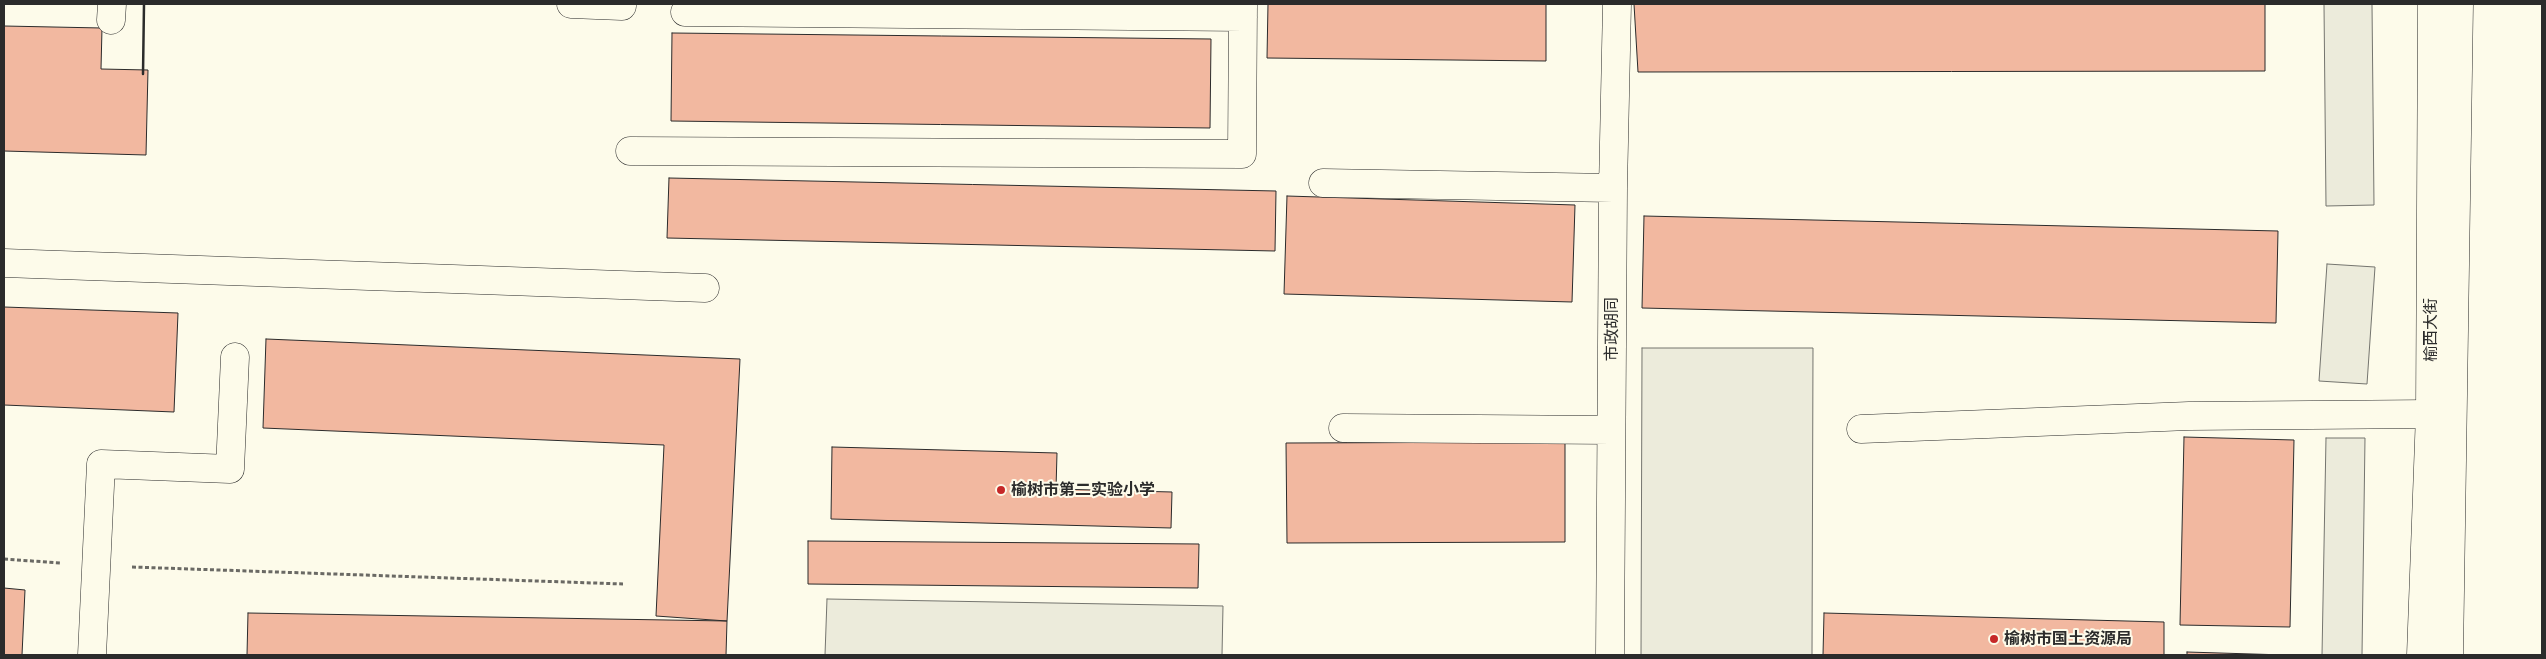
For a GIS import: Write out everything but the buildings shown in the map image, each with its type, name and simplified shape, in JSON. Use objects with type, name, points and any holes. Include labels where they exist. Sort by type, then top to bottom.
[{"type":"street","points":[[570,4],[622,6],[622,4]]},
{"type":"street","name":"市政胡同","points":[[1610,655],[1616,4]]},
{"type":"street","name":"榆西大街","points":[[2421,655],[2430,414],[2432,4]]},
{"type":"street","name":"榆西大街","points":[[2450,655],[2459,4]]},
{"type":"street","points":[[630,151],[1242,154],[1243,10],[685,12]]},
{"type":"street","points":[[1323,183],[1613,188]]},
{"type":"street","points":[[4,263],[706,288]]},
{"type":"street","points":[[92,655],[101,464],[230,469],[235,357]]},
{"type":"street","points":[[1861,429],[2189,416],[2430,414]]},
{"type":"street","points":[[1343,428],[1612,430]]},
{"type":"path","points":[[4,559],[96,566],[623,584]]},
{"type":"shaded area","points":[[2324,4],[2372,4],[2374,205],[2326,206]]},
{"type":"shaded area","points":[[2327,264],[2375,267],[2367,384],[2319,381]]},
{"type":"shaded area","points":[[1642,348],[1813,348],[1812,655],[1641,655]]},
{"type":"shaded area","points":[[2326,438],[2365,438],[2362,655],[2322,655]]},
{"type":"shaded area","points":[[827,599],[1223,606],[1222,655],[825,655]]},
{"type":"wall","points":[[143,74],[144,4]]},
{"type":"place","name":"榆树市第二实验小学","points":[[1001,490]]},
{"type":"place","name":"榆树市国土资源局","points":[[1994,639]]}]
